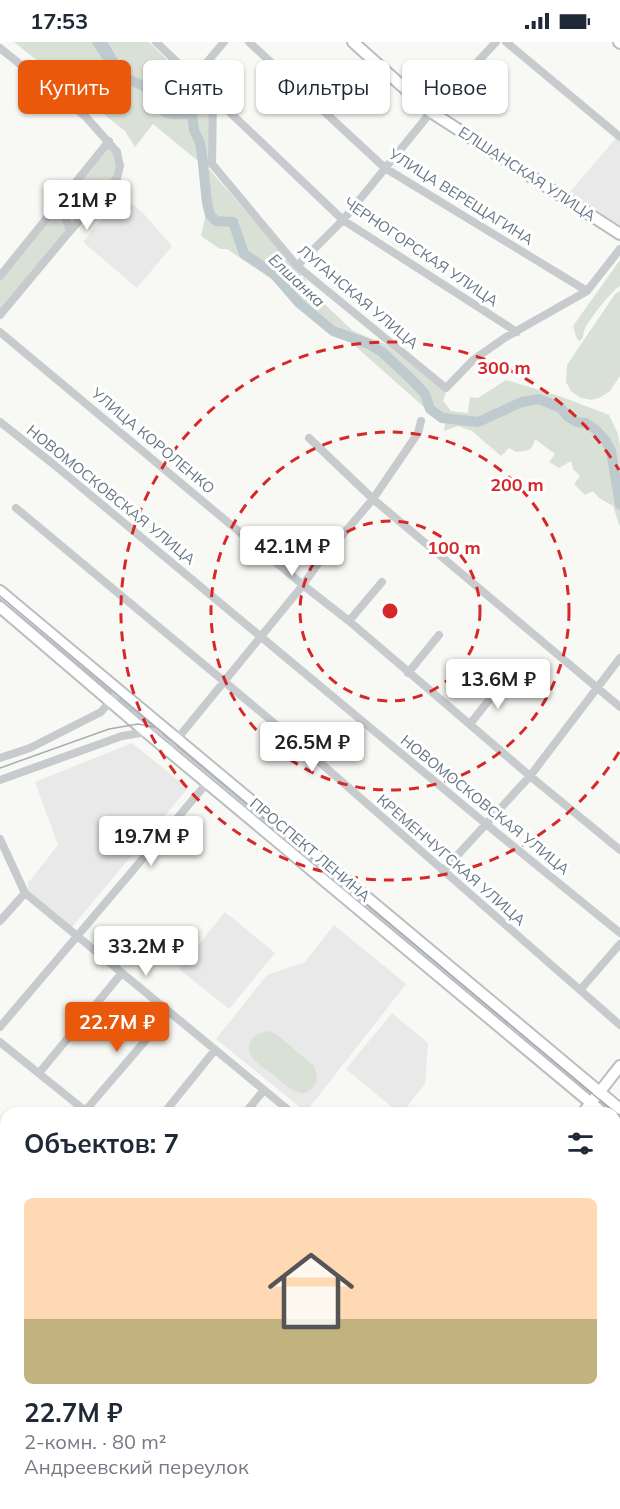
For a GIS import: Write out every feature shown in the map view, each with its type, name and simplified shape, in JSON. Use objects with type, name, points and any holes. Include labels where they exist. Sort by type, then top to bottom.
[{"type":"main road","name":"ЕЛШАНСКАЯ УЛИЦА","points":[[353,42],[402,86]]},
{"type":"main road","name":"ЕЛШАНСКАЯ УЛИЦА","points":[[434,114],[620,234]]},
{"type":"main road","name":"ПРОСПЕКТ ЛЕНИНА","points":[[0,591],[619,1107]]},
{"type":"main road","name":"ПРОСПЕКТ ЛЕНИНА","points":[[0,607],[596,1107]]},
{"type":"main road","points":[[588,1107],[620,1066]]},
{"type":"street","name":"ЧЕРНОГОРСКАЯ УЛИЦА","points":[[156,42],[174,60]]},
{"type":"street","points":[[209,60],[224,42]]},
{"type":"street","name":"УЛИЦА ВЕРЕЩАГИНА","points":[[249,42],[385,168],[587,291]]},
{"type":"street","points":[[483,42],[490,49]]},
{"type":"street","points":[[480,60],[496,42]]},
{"type":"street","points":[[506,42],[620,137]]},
{"type":"street","points":[[0,48],[86,117],[117,152],[120,166],[117,178],[0,315]]},
{"type":"street","name":"ЛУГАНСКАЯ УЛИЦА","points":[[213,114],[212,164],[297,266],[446,388],[473,360],[517,332]]},
{"type":"street","name":"ЧЕРНОГОРСКАЯ УЛИЦА","points":[[230,114],[343,220],[517,332]]},
{"type":"street","points":[[297,266],[343,220],[429,114]]},
{"type":"street","points":[[0,276],[109,141]]},
{"type":"street","points":[[54,209],[64,217],[70,231]]},
{"type":"street","points":[[517,332],[587,291],[620,249]]},
{"type":"street","name":"УЛИЦА КОРОЛЕНКО","points":[[0,332],[349,621],[620,850]]},
{"type":"street","points":[[169,749],[373,499],[418,433],[421,421]]},
{"type":"street","name":"НОВОМОСКОВСКАЯ УЛИЦА","points":[[0,422],[620,933]]},
{"type":"street","points":[[309,438],[373,499],[620,706]]},
{"type":"street","name":"КРЕМЕНЧУГСКАЯ УЛИЦА","points":[[16,508],[223,683],[292,738],[620,1024]]},
{"type":"street","points":[[349,621],[382,582]]},
{"type":"street","points":[[408,673],[439,635]]},
{"type":"street","points":[[443,871],[530,776],[620,658]]},
{"type":"street","points":[[470,724],[504,681]]},
{"type":"street","points":[[0,758],[30,748],[101,712],[119,691]]},
{"type":"street","points":[[0,780],[122,736],[166,729]]},
{"type":"street","points":[[0,1027],[207,783]]},
{"type":"street","points":[[257,824],[266,813]]},
{"type":"street","points":[[0,839],[3,854],[25,893],[285,1107]]},
{"type":"street","points":[[0,921],[25,893]]},
{"type":"street","points":[[352,903],[361,893]]},
{"type":"street","points":[[580,990],[620,944]]},
{"type":"street","points":[[416,956],[424,945]]},
{"type":"street","points":[[441,977],[450,967]]},
{"type":"street","points":[[39,1073],[122,974]]},
{"type":"street","points":[[90,1107],[169,1013]]},
{"type":"street","points":[[516,1040],[525,1029]]},
{"type":"street","points":[[0,1042],[80,1107]]},
{"type":"street","points":[[169,1107],[215,1050]]},
{"type":"street","points":[[251,1107],[264,1090]]},
{"type":"shaded area","points":[[14,42],[149,42],[167,60],[143,60],[143,114],[209,114],[209,169],[302,275],[286,289],[227,249],[220,249],[201,236],[206,214],[203,165],[153,124],[135,147],[125,131],[104,114],[131,114],[131,60],[36,60]]},
{"type":"shaded area","points":[[98,42],[107,42],[118,60],[108,60],[100,51],[102,44]]},
{"type":"shaded area","points":[[131,77],[143,84],[143,90],[131,83]]},
{"type":"shaded area","points":[[617,137],[620,140],[620,228],[568,194]]},
{"type":"shaded area","points":[[109,141],[117,152],[117,178],[0,315],[0,276]]},
{"type":"shaded area","points":[[121,195],[144,214],[172,246],[137,288],[83,242]]},
{"type":"shaded area","points":[[620,260],[620,286],[596,312],[585,328],[580,341],[577,339],[573,326]]},
{"type":"shaded area","points":[[304,277],[315,295],[353,331],[385,344],[446,392],[443,401],[451,411],[468,413],[470,397],[478,398],[506,380],[562,397],[609,415],[618,434],[620,446],[620,527],[613,506],[599,498],[593,491],[585,495],[574,484],[580,476],[573,469],[571,461],[559,468],[549,462],[555,454],[535,439],[529,450],[516,452],[509,448],[501,456],[472,431],[458,426],[444,431],[446,418],[440,414],[433,415],[337,330],[300,307],[290,296],[293,294],[290,290]]},
{"type":"shaded area","points":[[620,291],[620,376],[610,391],[601,397],[592,400],[581,398],[571,391],[566,382],[567,365],[615,294]]},
{"type":"shaded area","points":[[132,743],[188,788],[72,927],[28,891],[28,883],[58,845],[35,782]]},
{"type":"shaded area","points":[[225,912],[275,953],[229,1009],[179,969]]},
{"type":"shaded area","points":[[334,925],[406,984],[310,1107],[300,1107],[216,1039],[267,975],[305,962]]},
{"type":"shaded area","points":[[392,1013],[428,1043],[425,1084],[407,1107],[392,1107],[346,1069]]},
{"type":"shaded area","points":[[269,1031],[276,1034],[313,1065],[317,1081],[312,1089],[301,1093],[294,1091],[254,1059],[249,1048],[251,1041],[260,1033]]},
{"type":"waterway","name":"Елшанка","points":[[97,42],[116,70],[123,77],[144,86],[165,112],[192,115],[194,130],[200,143],[210,215],[216,221],[233,222],[244,254],[273,273],[299,303],[333,331],[369,344],[382,352],[425,394],[430,409],[442,418],[478,422],[522,402],[539,399],[561,408],[568,417],[577,422],[586,423],[606,441],[611,451],[620,505]]},
{"type":"tram line","points":[[0,596],[608,1107]]},
{"type":"tram line","points":[[0,768],[109,729],[138,724],[154,727]]}]
